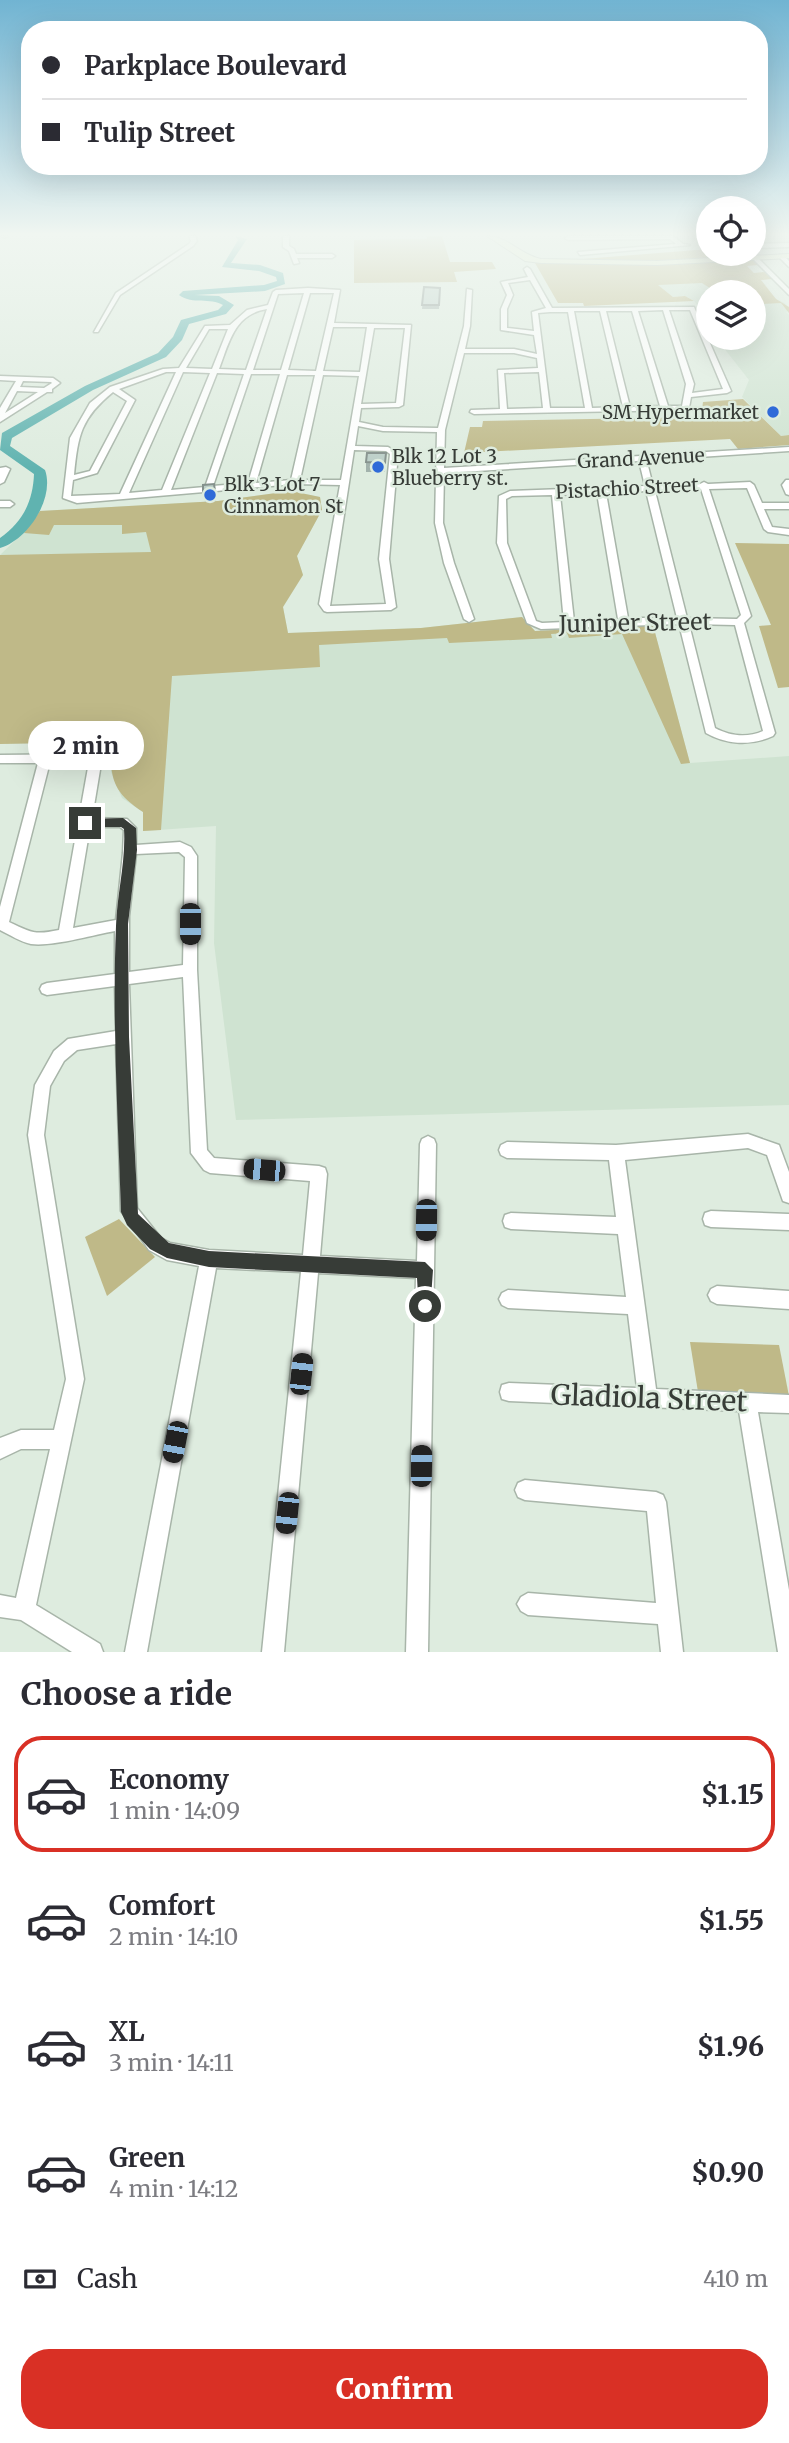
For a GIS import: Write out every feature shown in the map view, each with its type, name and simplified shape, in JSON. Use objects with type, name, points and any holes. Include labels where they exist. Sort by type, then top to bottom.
[{"type":"street","points":[[96,331],[107,313]]},
{"type":"street","points":[[166,492],[232,327],[239,316],[244,313]]},
{"type":"street","points":[[208,489],[269,313]]},
{"type":"street","points":[[251,486],[301,313]]},
{"type":"street","points":[[295,482],[334,313]]},
{"type":"street","points":[[468,313],[462,349],[440,429],[439,523],[468,619]]},
{"type":"street","points":[[504,313],[506,332],[536,333]]},
{"type":"street","points":[[537,313],[537,347],[547,411]]},
{"type":"street","points":[[571,313],[589,410]]},
{"type":"street","points":[[604,313],[627,410]]},
{"type":"street","points":[[636,313],[665,409]]},
{"type":"street","points":[[474,412],[685,408],[690,395],[690,384],[667,313]]},
{"type":"street","points":[[690,395],[727,391],[694,313]]},
{"type":"street","points":[[332,325],[409,326],[399,405],[356,406]]},
{"type":"street","points":[[351,448],[393,450],[384,559],[391,607],[327,609],[324,604],[331,544],[345,483],[371,326]]},
{"type":"street","points":[[123,496],[181,370],[207,327],[232,327]]},
{"type":"street","points":[[462,349],[537,347]]},
{"type":"street","points":[[502,350],[538,356]]},
{"type":"street","points":[[505,412],[502,370],[541,370]]},
{"type":"street","points":[[345,483],[295,482],[67,498],[75,438],[93,405],[113,389],[158,371],[362,374]]},
{"type":"street","points":[[0,377],[53,380],[56,383],[3,417],[0,415],[21,379]]},
{"type":"street","points":[[15,389],[48,390]]},
{"type":"street","points":[[69,478],[93,473],[131,400],[113,389]]},
{"type":"street","points":[[353,428],[440,429]]},
{"type":"street","name":"Grand Avenue","points":[[440,467],[493,467],[789,449]]},
{"type":"street","points":[[653,457],[643,461],[710,730],[729,738],[761,738],[769,733],[739,622],[746,616],[704,485]]},
{"type":"street","points":[[0,470],[6,470],[0,482]]},
{"type":"street","points":[[789,482],[786,485],[789,492]]},
{"type":"street","points":[[750,485],[771,531],[789,532]]},
{"type":"street","name":"Pistachio Street","points":[[504,496],[650,487],[750,485]]},
{"type":"street","points":[[601,490],[623,621]]},
{"type":"street","points":[[555,492],[569,624]]},
{"type":"street","name":"Juniper Street","points":[[504,496],[502,543],[532,623],[683,620],[739,622]]},
{"type":"street","points":[[758,506],[789,506]]},
{"type":"street","points":[[0,759],[45,759],[97,752],[65,936]]},
{"type":"street","points":[[45,759],[1,925],[29,938],[65,936],[122,924]]},
{"type":"street","points":[[85,823],[127,824],[130,828],[131,850],[122,924],[122,1037],[129,1212],[155,1244],[167,1251],[209,1259],[425,1270]]},
{"type":"street","points":[[131,850],[180,848],[187,849],[191,856],[190,970],[199,1153],[210,1165],[319,1174],[313,1263],[273,1652]]},
{"type":"street","points":[[47,989],[190,970]]},
{"type":"street","points":[[24,1610],[75,1371],[36,1135],[43,1085],[59,1056],[73,1044],[122,1037]]},
{"type":"street","points":[[507,1150],[616,1153],[748,1141],[773,1150],[789,1195]]},
{"type":"street","points":[[417,1652],[428,1144]]},
{"type":"street","points":[[616,1153],[648,1398]]},
{"type":"street","points":[[711,1219],[789,1222]]},
{"type":"street","points":[[511,1221],[625,1226]]},
{"type":"street","points":[[136,1652],[209,1259]]},
{"type":"street","points":[[717,1295],[789,1300]]},
{"type":"street","points":[[508,1299],[636,1306]]},
{"type":"street","name":"Gladiola Street","points":[[509,1392],[789,1405]]},
{"type":"street","points":[[747,1403],[789,1652]]},
{"type":"street","points":[[0,1449],[6,1443],[22,1439],[62,1440]]},
{"type":"street","points":[[525,1490],[656,1502],[671,1652]]},
{"type":"street","points":[[528,1604],[667,1614]]},
{"type":"street","points":[[0,1606],[24,1610],[92,1652]]},
{"type":"shaded area","points":[[766,313],[787,313],[789,435],[781,436],[742,397],[749,380],[725,350],[766,350]]},
{"type":"shaded area","points":[[743,399],[781,436],[789,435],[789,445],[738,449],[730,439],[464,453],[470,427],[482,427],[483,421],[701,417],[703,402]]},
{"type":"shaded area","points":[[291,491],[320,497],[322,510],[297,556],[303,575],[283,607],[288,633],[421,628],[522,617],[535,631],[653,625],[690,763],[789,756],[789,1105],[236,1120],[214,943],[216,826],[143,831],[143,812],[122,798],[111,772],[110,741],[0,744],[0,555],[32,524],[40,511],[218,501]]},
{"type":"shaded area","points":[[291,491],[320,497],[322,510],[297,556],[303,575],[283,607],[288,633],[421,628],[522,617],[535,631],[653,625],[690,763],[681,764],[622,634],[569,638],[567,633],[551,634],[552,638],[449,643],[447,638],[319,645],[320,667],[172,676],[161,830],[143,831],[143,812],[119,790],[112,774],[110,742],[0,744],[0,555],[151,552],[146,532],[122,534],[122,525],[54,525],[49,535],[24,533],[40,511],[218,501]]},
{"type":"shaded area","points":[[735,543],[789,544],[789,687],[778,688],[759,626],[771,625]]},
{"type":"shaded area","points":[[119,1219],[155,1257],[107,1296],[85,1237]]},
{"type":"shaded area","points":[[690,1342],[779,1345],[789,1396],[698,1392]]},
{"type":"building","points":[[367,453],[386,453],[385,463],[366,462]]},
{"type":"building","points":[[214,484],[215,491],[203,492],[203,485]]},
{"type":"waterway","points":[[0,544],[25,523],[35,505],[40,484],[40,473],[4,447],[6,436],[89,388],[162,355],[178,338],[185,322],[218,313]]},
{"type":"place","name":"SM Hypermarket","points":[[773,412]]},
{"type":"place","name":"Blk 12 Lot 3 Blueberry st.","points":[[378,467]]},
{"type":"place","name":"Blk 3 Lot 7 Cinnamon St","points":[[210,495]]},
{"type":"route","points":[[85,823],[123,822],[130,828],[131,850],[122,924],[122,1037],[129,1212],[132,1219],[155,1244],[167,1251],[209,1259],[425,1270],[425,1306]]}]
